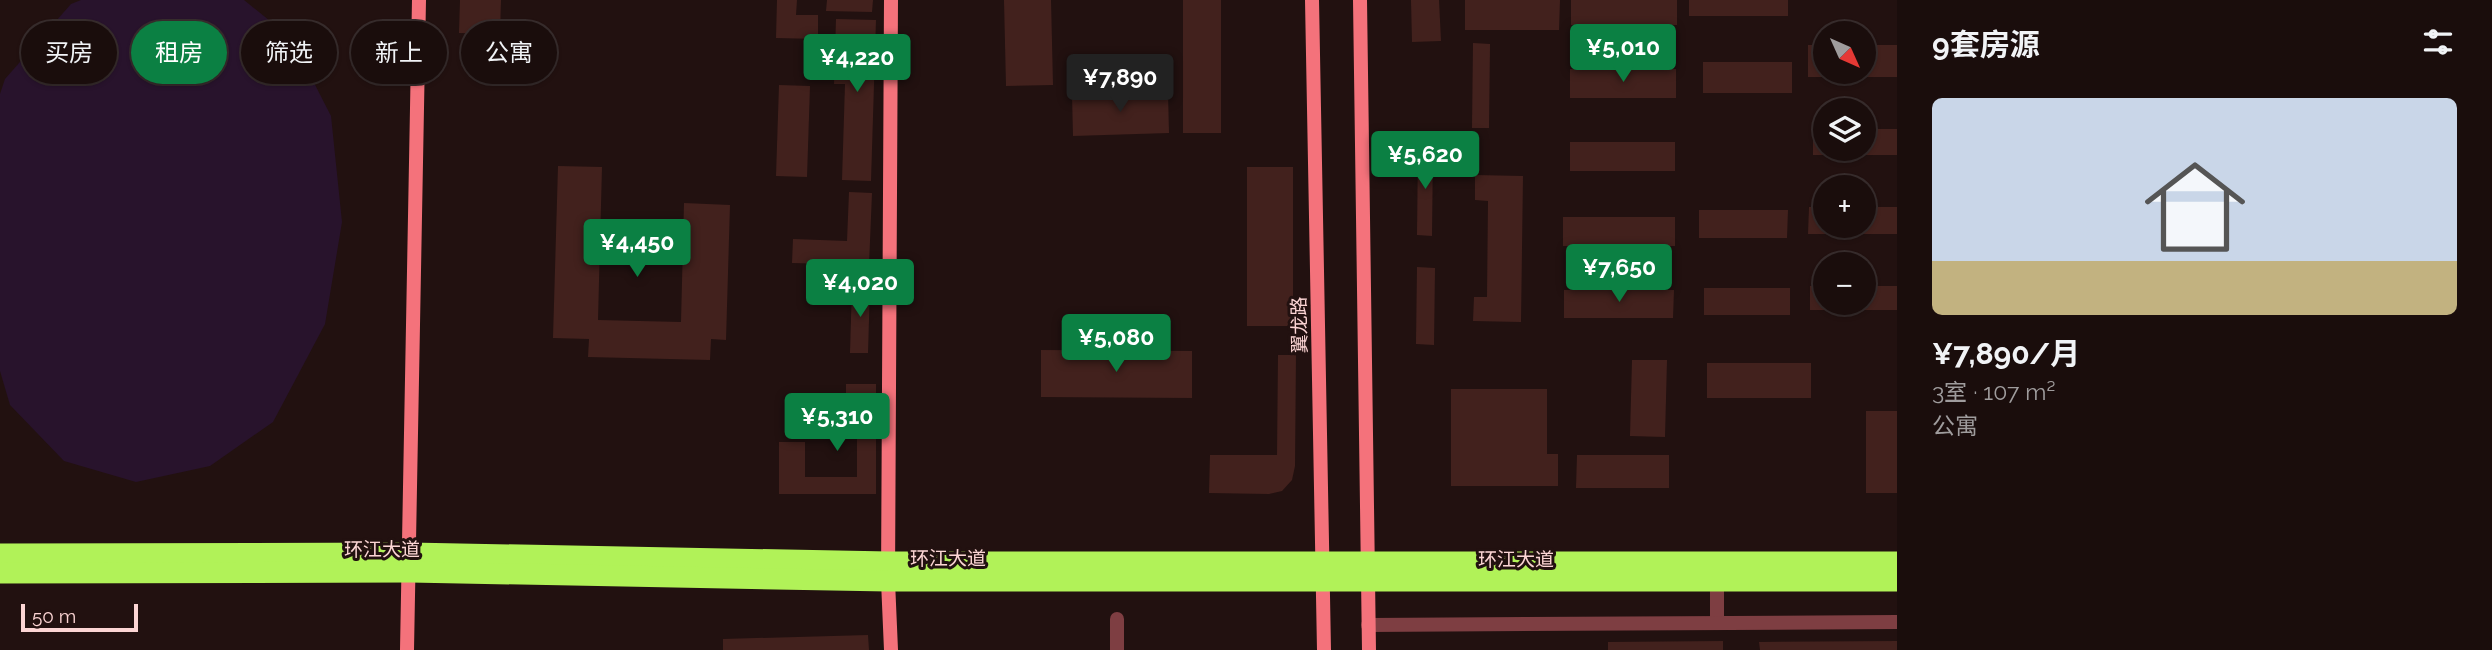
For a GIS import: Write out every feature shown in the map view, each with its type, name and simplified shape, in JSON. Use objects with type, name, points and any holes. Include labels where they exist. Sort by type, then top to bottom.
[{"type":"highway","name":"环江大道","points":[[0,554],[888,572],[1367,571],[1897,562]]},
{"type":"highway","name":"环江大道","points":[[0,573],[410,562]]},
{"type":"highway","name":"环江大道","points":[[1367,571],[1717,582],[1897,581]]},
{"type":"main road","points":[[407,650],[419,0]]},
{"type":"main road","points":[[891,0],[888,572],[891,650]]},
{"type":"main road","name":"翼龙路","points":[[1312,0],[1324,650]]},
{"type":"main road","points":[[1360,0],[1369,650]]},
{"type":"street","points":[[1717,582],[1717,623]]},
{"type":"street","points":[[1117,619],[1117,650]]},
{"type":"street","points":[[1368,625],[1897,622]]},
{"type":"shaded area","points":[[81,0],[244,0],[270,21],[241,21],[241,84],[315,84],[331,116],[342,222],[325,324],[273,422],[210,466],[136,482],[64,461],[10,405],[0,371],[0,94],[5,79],[21,61],[21,84],[117,84],[117,21],[56,21],[71,4]]},
{"type":"building","points":[[460,0],[501,0],[500,21],[461,21],[459,33]]},
{"type":"building","points":[[777,0],[797,0],[796,15],[818,15],[818,39],[776,38]]},
{"type":"building","points":[[827,0],[873,0],[872,12],[826,11]]},
{"type":"building","points":[[1004,0],[1051,0],[1053,85],[1006,86]]},
{"type":"building","points":[[1183,0],[1221,0],[1221,133],[1183,133]]},
{"type":"building","points":[[1411,0],[1439,0],[1441,41],[1412,42]]},
{"type":"building","points":[[1465,0],[1560,0],[1559,30],[1465,30]]},
{"type":"building","points":[[1571,0],[1677,0],[1677,25],[1571,25]]},
{"type":"building","points":[[1689,0],[1788,0],[1788,16],[1689,16]]},
{"type":"building","points":[[836,19],[876,20],[871,181],[842,180],[845,84],[834,84]]},
{"type":"building","points":[[1473,43],[1490,44],[1489,128],[1472,128]]},
{"type":"building","points":[[1808,45],[1813,45],[1813,77],[1808,77]]},
{"type":"building","points":[[1876,45],[1897,45],[1897,77],[1876,77]]},
{"type":"building","points":[[1703,62],[1792,62],[1792,93],[1703,93]]},
{"type":"building","points":[[1570,69],[1676,69],[1676,98],[1570,98]]},
{"type":"building","points":[[779,85],[810,86],[807,177],[776,176]]},
{"type":"building","points":[[1168,93],[1169,133],[1073,136],[1072,95]]},
{"type":"building","points":[[1876,129],[1897,129],[1897,155],[1876,155]]},
{"type":"building","points":[[1570,142],[1675,142],[1675,171],[1570,171]]},
{"type":"building","points":[[1418,147],[1433,147],[1432,236],[1417,235]]},
{"type":"building","points":[[558,166],[602,167],[598,320],[681,322],[684,203],[730,205],[726,340],[711,339],[710,360],[588,357],[589,339],[553,338]]},
{"type":"building","points":[[1247,167],[1293,167],[1293,326],[1247,326]]},
{"type":"building","points":[[1475,175],[1523,176],[1521,322],[1473,321],[1474,297],[1487,297],[1488,201],[1475,200]]},
{"type":"building","points":[[849,192],[872,193],[869,265],[792,263],[793,239],[847,241]]},
{"type":"building","points":[[1809,207],[1813,207],[1813,234],[1808,234]]},
{"type":"building","points":[[1876,207],[1897,207],[1897,234],[1876,234]]},
{"type":"building","points":[[1699,210],[1788,210],[1787,238],[1699,238]]},
{"type":"building","points":[[1563,217],[1675,217],[1675,246],[1563,246]]},
{"type":"building","points":[[1417,267],[1435,268],[1434,345],[1416,344]]},
{"type":"building","points":[[852,285],[870,286],[868,353],[850,353]]},
{"type":"building","points":[[1810,286],[1813,286],[1813,310],[1810,310]]},
{"type":"building","points":[[1876,286],[1897,286],[1897,310],[1876,310]]},
{"type":"building","points":[[1704,288],[1790,288],[1790,315],[1704,315]]},
{"type":"building","points":[[1564,290],[1674,290],[1673,318],[1564,318]]},
{"type":"building","points":[[1041,350],[1192,351],[1192,398],[1041,397]]},
{"type":"building","points":[[1278,355],[1296,355],[1295,466],[1292,480],[1282,491],[1269,494],[1209,493],[1210,455],[1277,455]]},
{"type":"building","points":[[1632,360],[1667,360],[1665,437],[1630,436]]},
{"type":"building","points":[[1707,363],[1811,363],[1811,398],[1707,398]]},
{"type":"building","points":[[846,384],[876,384],[876,494],[779,494],[779,442],[805,442],[805,477],[857,477],[857,425],[846,425]]},
{"type":"building","points":[[1451,389],[1547,389],[1547,454],[1558,454],[1558,486],[1451,486]]},
{"type":"building","points":[[1866,411],[1897,411],[1897,493],[1866,493]]},
{"type":"building","points":[[1577,455],[1669,455],[1669,488],[1576,488]]},
{"type":"building","points":[[868,635],[869,650],[723,650],[723,639]]},
{"type":"building","points":[[1723,641],[1723,650],[1608,650],[1608,642]]},
{"type":"building","points":[[1897,641],[1897,650],[1760,650],[1759,642]]}]
